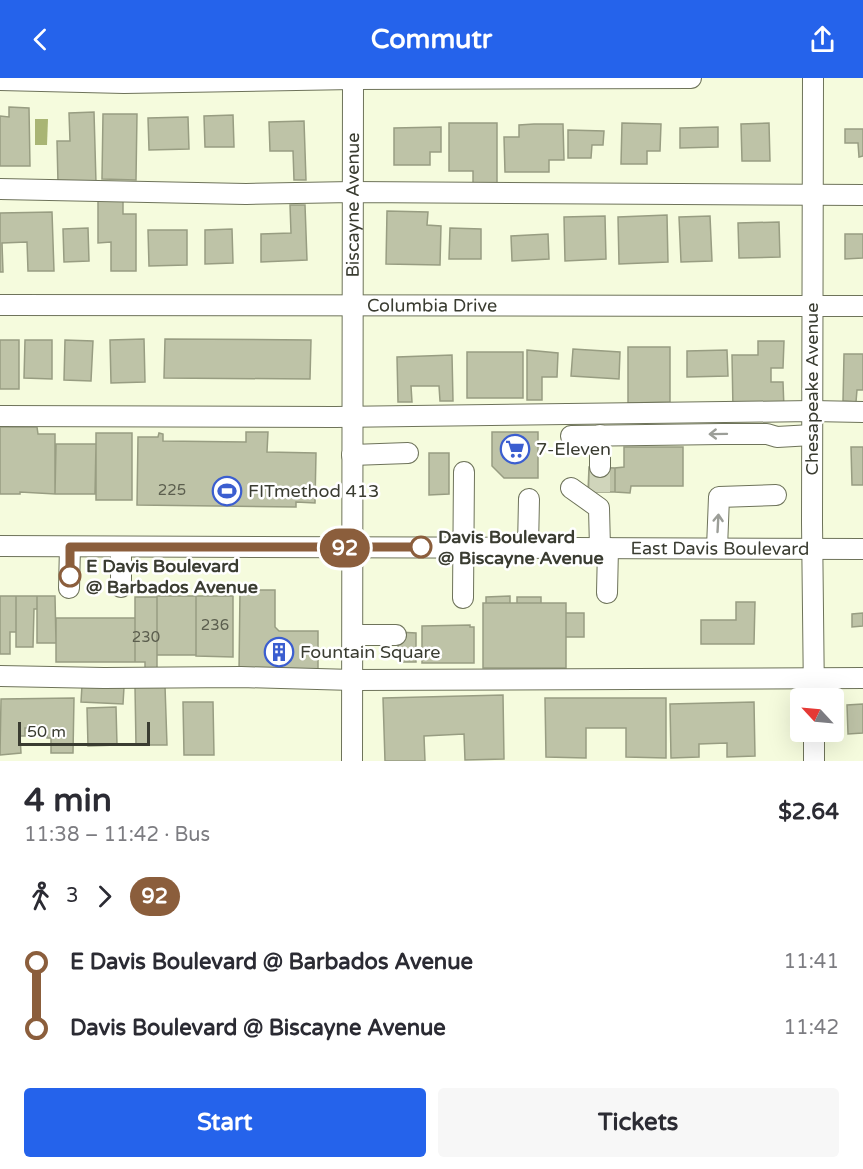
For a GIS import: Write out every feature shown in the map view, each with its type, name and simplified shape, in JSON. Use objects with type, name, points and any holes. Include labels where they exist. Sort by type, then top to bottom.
[{"type":"street","points":[[0,80],[124,83],[353,79],[691,78]]},
{"type":"street","name":"Chesapeake Avenue","points":[[813,78],[814,688]]},
{"type":"street","name":"Biscayne Avenue","points":[[352,761],[353,79]]},
{"type":"street","points":[[0,189],[246,194],[352,192],[863,195]]},
{"type":"street","name":"Columbia Drive","points":[[0,304],[863,306]]},
{"type":"street","points":[[0,416],[199,418],[863,412]]},
{"type":"street","points":[[600,435],[600,467]]},
{"type":"street","points":[[571,436],[812,435]]},
{"type":"street","points":[[352,455],[408,453]]},
{"type":"street","points":[[463,598],[464,472]]},
{"type":"street","points":[[571,488],[599,500],[607,593]]},
{"type":"street","points":[[717,548],[719,497],[776,495]]},
{"type":"street","points":[[528,548],[529,499]]},
{"type":"street","name":"East Davis Boulevard","points":[[0,546],[863,549]]},
{"type":"street","points":[[69,588],[70,547]]},
{"type":"street","points":[[121,547],[121,587]]},
{"type":"street","points":[[353,635],[396,635]]},
{"type":"street","points":[[0,676],[353,680],[863,678]]},
{"type":"street","points":[[814,742],[814,761]]},
{"type":"shaded area","points":[[35,119],[48,119],[47,145],[35,145]]},
{"type":"building","points":[[9,107],[29,108],[30,166],[0,166],[0,116],[9,117]]},
{"type":"building","points":[[94,112],[96,183],[58,183],[57,141],[70,141],[69,113]]},
{"type":"building","points":[[103,114],[137,114],[136,180],[102,179]]},
{"type":"building","points":[[233,115],[234,147],[205,147],[204,116]]},
{"type":"building","points":[[188,117],[189,149],[149,150],[148,118]]},
{"type":"building","points":[[304,121],[306,180],[294,180],[293,151],[270,151],[269,122]]},
{"type":"building","points":[[449,123],[497,123],[497,183],[473,183],[473,171],[449,171]]},
{"type":"building","points":[[622,123],[661,124],[660,151],[647,151],[647,164],[621,164]]},
{"type":"building","points":[[769,123],[770,161],[742,161],[741,124]]},
{"type":"building","points":[[563,124],[564,160],[549,160],[549,172],[505,172],[504,137],[519,137],[519,125]]},
{"type":"building","points":[[441,127],[441,152],[430,152],[430,165],[394,165],[394,128]]},
{"type":"building","points":[[718,127],[718,147],[680,148],[680,128]]},
{"type":"building","points":[[845,129],[863,129],[863,156],[859,157],[858,143],[845,143]]},
{"type":"building","points":[[568,130],[604,131],[603,145],[592,145],[591,158],[568,158]]},
{"type":"building","points":[[98,199],[123,199],[123,214],[136,214],[136,271],[111,271],[111,242],[98,243]]},
{"type":"building","points":[[290,205],[305,205],[307,260],[261,262],[261,234],[291,233]]},
{"type":"building","points":[[387,211],[428,212],[427,225],[441,226],[440,265],[386,264]]},
{"type":"building","points":[[52,212],[54,271],[28,271],[27,242],[2,243],[3,272],[0,272],[0,213]]},
{"type":"building","points":[[667,215],[668,262],[619,264],[618,217]]},
{"type":"building","points":[[605,216],[606,259],[565,261],[564,217]]},
{"type":"building","points":[[710,216],[712,261],[681,262],[679,217]]},
{"type":"building","points":[[779,222],[780,257],[739,258],[738,223]]},
{"type":"building","points":[[88,228],[89,261],[64,262],[63,229]]},
{"type":"building","points":[[450,228],[481,229],[481,259],[449,259]]},
{"type":"building","points":[[232,229],[233,263],[205,264],[205,230]]},
{"type":"building","points":[[148,230],[187,230],[187,265],[149,266]]},
{"type":"building","points":[[548,234],[549,259],[512,261],[511,236]]},
{"type":"building","points":[[845,234],[863,234],[863,258],[845,259]]},
{"type":"building","points":[[144,339],[145,382],[111,383],[110,340]]},
{"type":"building","points":[[165,339],[311,340],[310,379],[164,378]]},
{"type":"building","points":[[0,340],[19,340],[19,389],[0,389]]},
{"type":"building","points":[[25,340],[52,340],[52,379],[24,378]]},
{"type":"building","points":[[65,340],[93,341],[91,381],[64,380]]},
{"type":"building","points":[[758,341],[784,341],[783,368],[771,368],[771,382],[783,382],[784,409],[733,410],[732,355],[758,355]]},
{"type":"building","points":[[628,347],[670,347],[670,402],[628,403]]},
{"type":"building","points":[[573,349],[620,352],[619,379],[571,376]]},
{"type":"building","points":[[527,350],[558,353],[557,377],[542,377],[542,400],[527,400]]},
{"type":"building","points":[[727,350],[728,376],[687,377],[687,351]]},
{"type":"building","points":[[467,352],[523,352],[523,398],[467,398]]},
{"type":"building","points":[[844,354],[863,354],[863,390],[857,390],[856,402],[843,401]]},
{"type":"building","points":[[452,355],[453,401],[440,401],[439,386],[411,386],[412,402],[398,402],[397,357]]},
{"type":"building","points":[[0,427],[37,427],[38,434],[55,434],[55,494],[20,492],[20,494],[0,494]]},
{"type":"building","points":[[246,432],[268,432],[267,452],[316,453],[315,503],[296,502],[296,507],[137,505],[138,437],[158,437],[159,433],[163,434],[163,441],[246,442]]},
{"type":"building","name":"7-Eleven","points":[[492,432],[538,432],[538,478],[504,478],[492,466]]},
{"type":"building","points":[[96,433],[132,433],[132,500],[96,500]]},
{"type":"building","points":[[56,444],[96,444],[95,494],[55,494]]},
{"type":"building","points":[[624,447],[683,447],[683,486],[631,486],[630,493],[615,492],[615,468],[624,467]]},
{"type":"building","points":[[851,447],[863,447],[863,485],[852,485]]},
{"type":"building","points":[[429,453],[449,453],[449,494],[429,495]]},
{"type":"building","points":[[589,467],[615,468],[615,492],[588,492]]},
{"type":"building","name":"Fountain Square","points":[[240,590],[275,590],[275,627],[279,631],[318,631],[318,673],[239,672]]},
{"type":"building","points":[[0,596],[16,596],[16,632],[10,632],[10,654],[0,654]]},
{"type":"building","points":[[16,596],[37,596],[37,609],[34,609],[33,647],[16,647]]},
{"type":"building","points":[[37,596],[55,596],[56,643],[37,643]]},
{"type":"building","points":[[157,596],[196,596],[196,655],[157,655]]},
{"type":"building","points":[[196,596],[233,596],[233,657],[196,656]]},
{"type":"building","points":[[510,596],[510,603],[486,603],[486,597]]},
{"type":"building","points":[[135,597],[157,597],[157,669],[145,668],[145,662],[135,662]]},
{"type":"building","points":[[517,597],[541,597],[541,603],[517,603]]},
{"type":"building","points":[[736,602],[755,602],[754,644],[701,644],[701,620],[736,620]]},
{"type":"building","points":[[483,603],[566,603],[566,668],[483,668]]},
{"type":"building","points":[[566,613],[584,613],[584,637],[566,637]]},
{"type":"building","points":[[863,613],[863,626],[852,627],[852,614]]},
{"type":"building","points":[[56,618],[135,618],[135,662],[56,662]]},
{"type":"building","points":[[470,625],[474,627],[474,663],[422,663],[422,626]]},
{"type":"building","points":[[398,632],[416,633],[416,662],[398,662]]},
{"type":"building","points":[[82,685],[124,687],[123,704],[81,702]]},
{"type":"building","points":[[165,686],[167,745],[136,745],[135,687]]},
{"type":"building","points":[[503,695],[504,759],[465,760],[464,734],[424,736],[425,761],[385,761],[383,698]]},
{"type":"building","points":[[74,698],[73,753],[51,753],[51,738],[47,738],[47,728],[25,728],[25,736],[20,736],[21,753],[0,755],[1,699]]},
{"type":"building","points":[[545,698],[666,698],[666,758],[626,757],[626,728],[586,728],[586,758],[546,757]]},
{"type":"building","points":[[183,702],[213,702],[214,755],[184,755]]},
{"type":"building","points":[[754,702],[755,756],[727,757],[727,743],[699,744],[699,757],[671,758],[670,704]]},
{"type":"building","points":[[863,704],[863,733],[848,734],[847,705]]},
{"type":"building","points":[[116,707],[117,745],[88,746],[87,708]]},
{"type":"tunnel","points":[[600,467],[600,492]]},
{"type":"bus line","name":"92","points":[[70,576],[70,547],[421,547]]},
{"type":"place","name":"7-Eleven","points":[[515,449]]},
{"type":"place","name":"FITmethod 413","points":[[227,491]]},
{"type":"place","name":"Davis Boulevard @ Biscayne Avenue","points":[[421,547]]},
{"type":"place","name":"E Davis Boulevard @ Barbados Avenue","points":[[70,576]]},
{"type":"place","name":"Fountain Square","points":[[279,652]]}]
